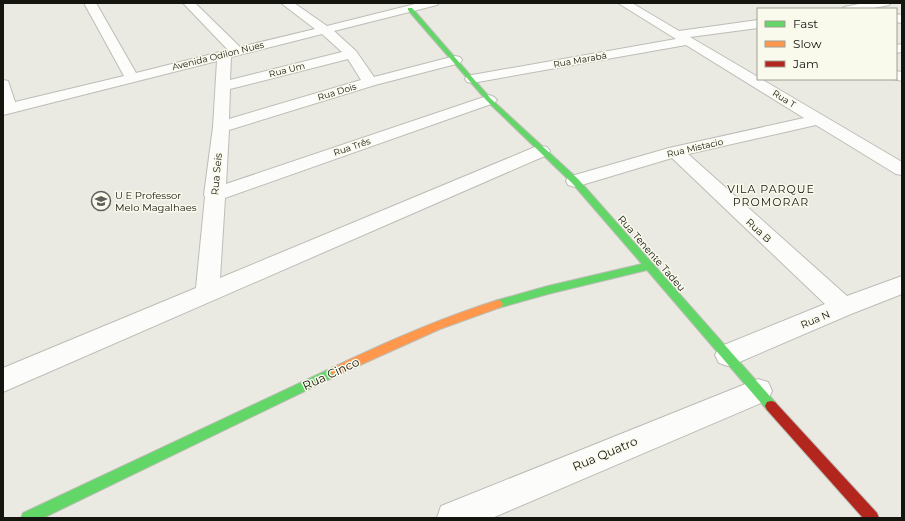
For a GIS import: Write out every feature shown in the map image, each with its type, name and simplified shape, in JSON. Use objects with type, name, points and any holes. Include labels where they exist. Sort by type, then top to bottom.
[{"type":"street","points":[[90,3],[132,78]]},
{"type":"street","points":[[189,3],[230,53]]},
{"type":"street","points":[[287,3],[325,30],[351,54],[370,82]]},
{"type":"street","points":[[384,3],[404,10]]},
{"type":"street","name":"Avenida Odilon Nues","points":[[5,109],[433,3]]},
{"type":"street","name":"Rua T","points":[[624,3],[683,38],[751,74]]},
{"type":"street","points":[[836,3],[852,8]]},
{"type":"street","points":[[860,8],[885,3]]},
{"type":"street","name":"Rua Tenente Tadeu","points":[[404,10],[455,60],[489,100],[541,151],[575,181],[758,391],[872,518]]},
{"type":"street","name":"Rua Marabá","points":[[472,79],[757,24]]},
{"type":"street","points":[[740,27],[757,33]]},
{"type":"street","name":"Rua Seis","points":[[207,292],[214,195],[221,128],[223,86],[230,53]]},
{"type":"street","name":"Rua Um","points":[[223,86],[351,54]]},
{"type":"street","name":"Rua Dois","points":[[221,128],[370,82],[455,60]]},
{"type":"street","name":"Rua T","points":[[760,80],[818,120],[902,170]]},
{"type":"street","points":[[3,84],[5,109]]},
{"type":"street","name":"Rua Três","points":[[214,195],[489,100]]},
{"type":"street","name":"Rua Mistacio","points":[[575,181],[676,152],[818,120]]},
{"type":"street","points":[[3,380],[541,151]]},
{"type":"street","name":"Rua B","points":[[676,152],[843,308]]},
{"type":"street","name":"Rua Cinco","points":[[28,518],[410,336],[476,311],[548,290],[648,266]]},
{"type":"street","name":"Rua N","points":[[728,355],[902,285]]},
{"type":"street","name":"Rua Quatro","points":[[453,518],[758,391]]},
{"type":"traffic: fast","points":[[410,9],[489,100],[575,181],[771,406]]},
{"type":"traffic: fast","points":[[498,304],[548,290],[648,266]]},
{"type":"traffic: fast","points":[[28,518],[336,371]]},
{"type":"traffic: slow","points":[[336,371],[436,326],[498,304]]},
{"type":"traffic: jam","points":[[771,406],[872,518]]},
{"type":"place","name":"U E Professor Melo Magalhaes","points":[[101,201]]},
{"type":"district","name":"VILA PARQUE PROMORAR","points":[[771,195]]}]
